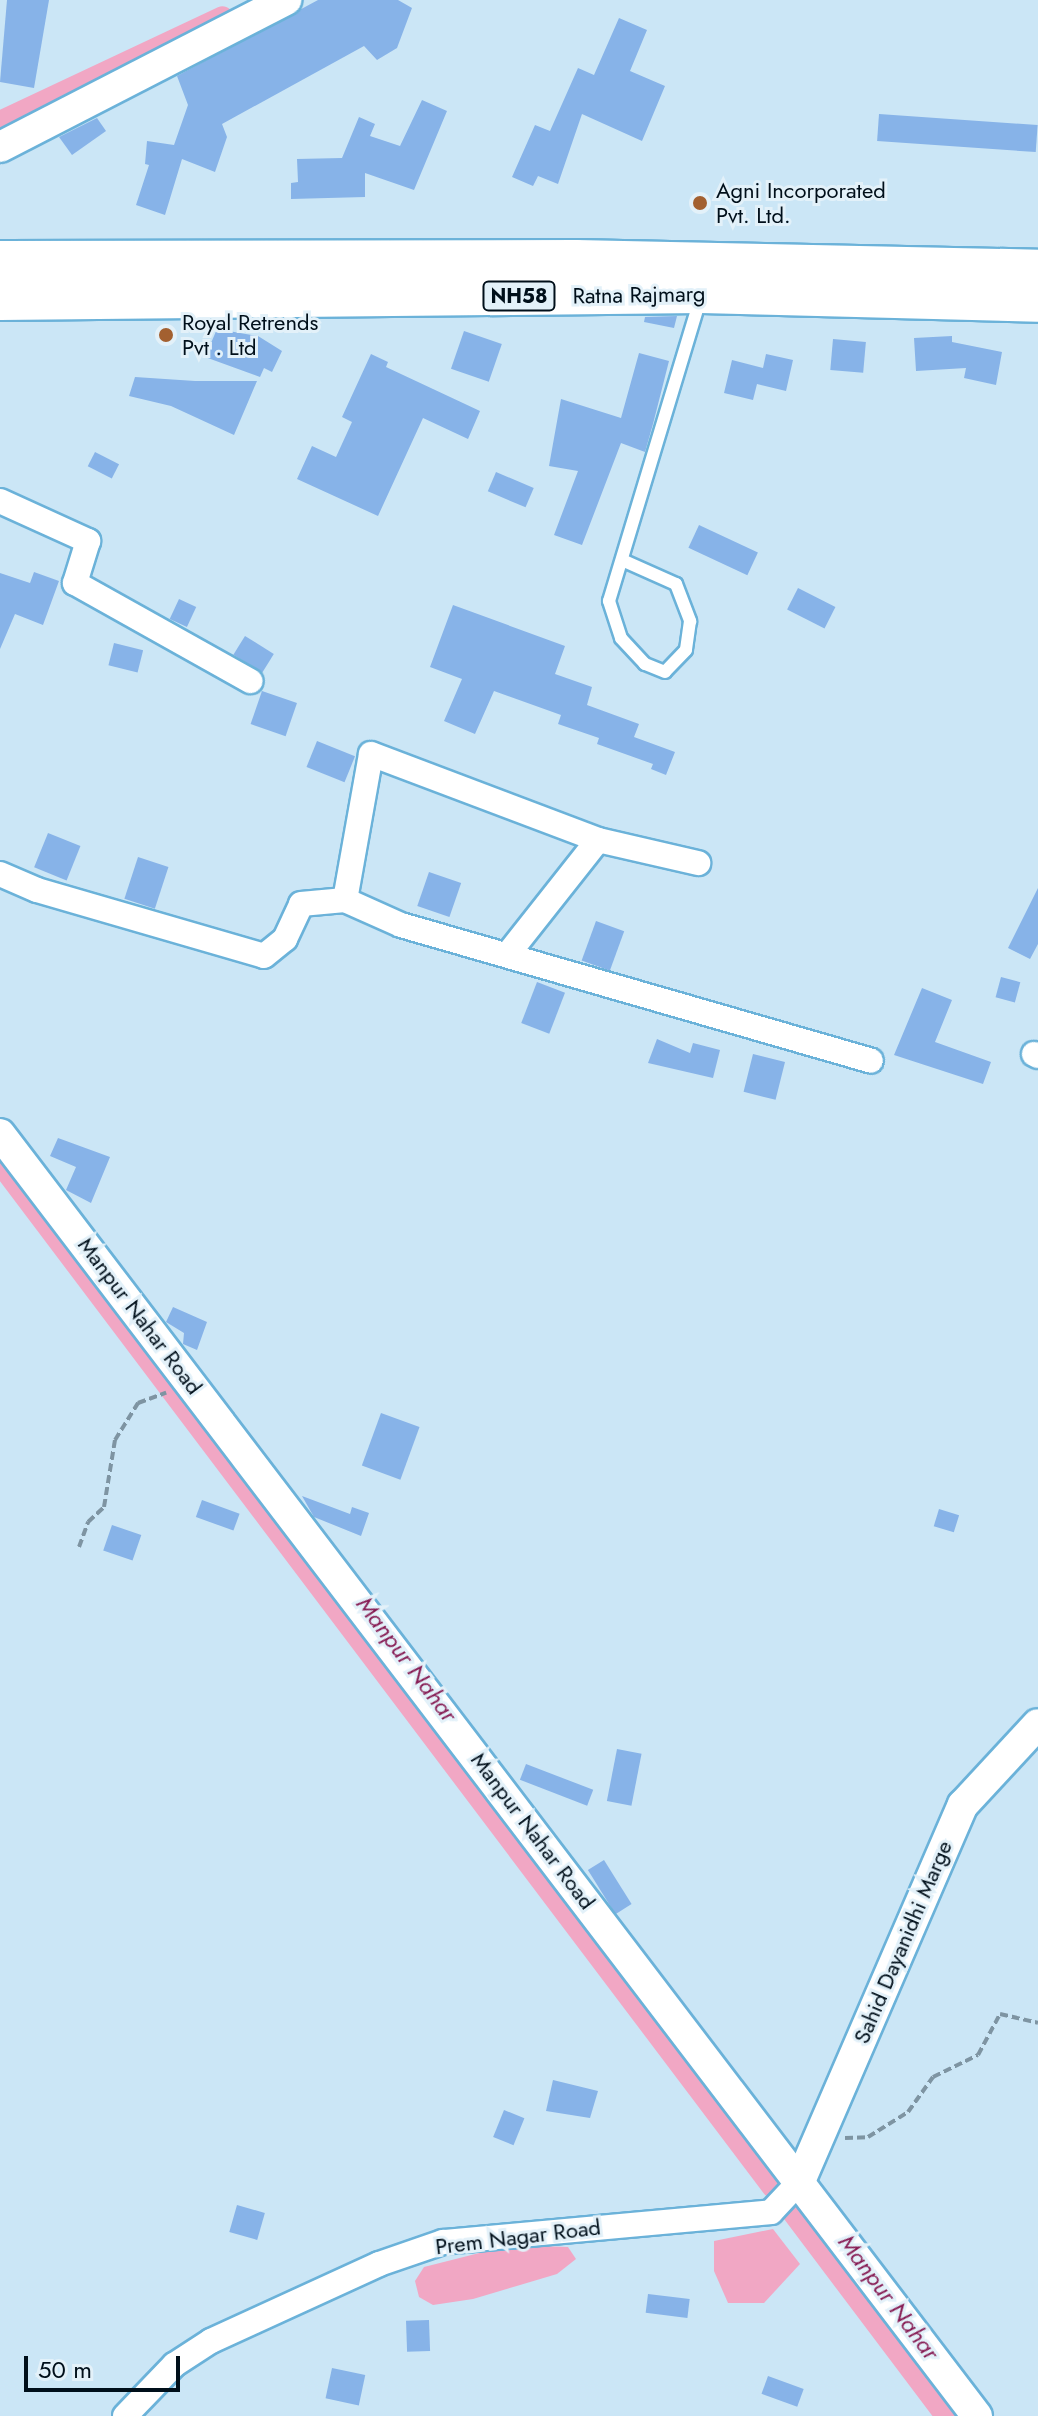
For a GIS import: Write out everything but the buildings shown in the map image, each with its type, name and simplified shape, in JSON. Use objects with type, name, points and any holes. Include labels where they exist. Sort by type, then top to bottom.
[{"type":"highway","name":"Ratna Rajmarg","points":[[0,261],[576,260],[1038,270]]},
{"type":"highway","name":"Ratna Rajmarg","points":[[0,300],[702,293],[1038,302]]},
{"type":"street","points":[[0,147],[286,0]]},
{"type":"street","points":[[0,501],[88,541],[75,583],[250,681]]},
{"type":"street","points":[[345,900],[371,754],[598,840],[698,863]]},
{"type":"street","points":[[508,954],[598,840]]},
{"type":"street","points":[[0,874],[37,890],[264,956],[285,939],[301,904],[345,900],[401,925],[871,1061]]},
{"type":"street","name":"Manpur Nahar Road","points":[[0,1134],[977,2416]]},
{"type":"street","name":"Sahid Dayanidhi Marge","points":[[800,2181],[963,1805],[1038,1724]]},
{"type":"street","name":"Prem Nagar Road","points":[[125,2416],[174,2365],[211,2341],[379,2264],[431,2246],[771,2212],[800,2181]]},
{"type":"lane","points":[[622,560],[676,584],[690,621],[686,650],[665,672],[645,664],[621,638],[609,601],[702,293]]},
{"type":"path","points":[[79,1547],[88,1522],[104,1507],[115,1440],[138,1403],[189,1381]]},
{"type":"path","points":[[818,2139],[868,2137],[908,2112],[933,2077],[978,2055],[1000,2014],[1038,2023]]},
{"type":"shaded area","points":[[773,2229],[800,2264],[764,2303],[728,2303],[714,2271],[714,2241]]},
{"type":"shaded area","points":[[511,2245],[568,2247],[576,2259],[557,2274],[473,2299],[433,2305],[419,2297],[415,2281],[424,2267]]},
{"type":"waterway","points":[[0,122],[223,17]]},
{"type":"waterway","name":"Manpur Nahar","points":[[0,1163],[772,2186]]},
{"type":"waterway","name":"Manpur Nahar","points":[[791,2210],[946,2416]]},
{"type":"place","name":"Agni Incorporated Pvt. Ltd.","points":[[700,203]]},
{"type":"place","name":"Royal Retrends Pvt . Ltd","points":[[166,335]]}]
